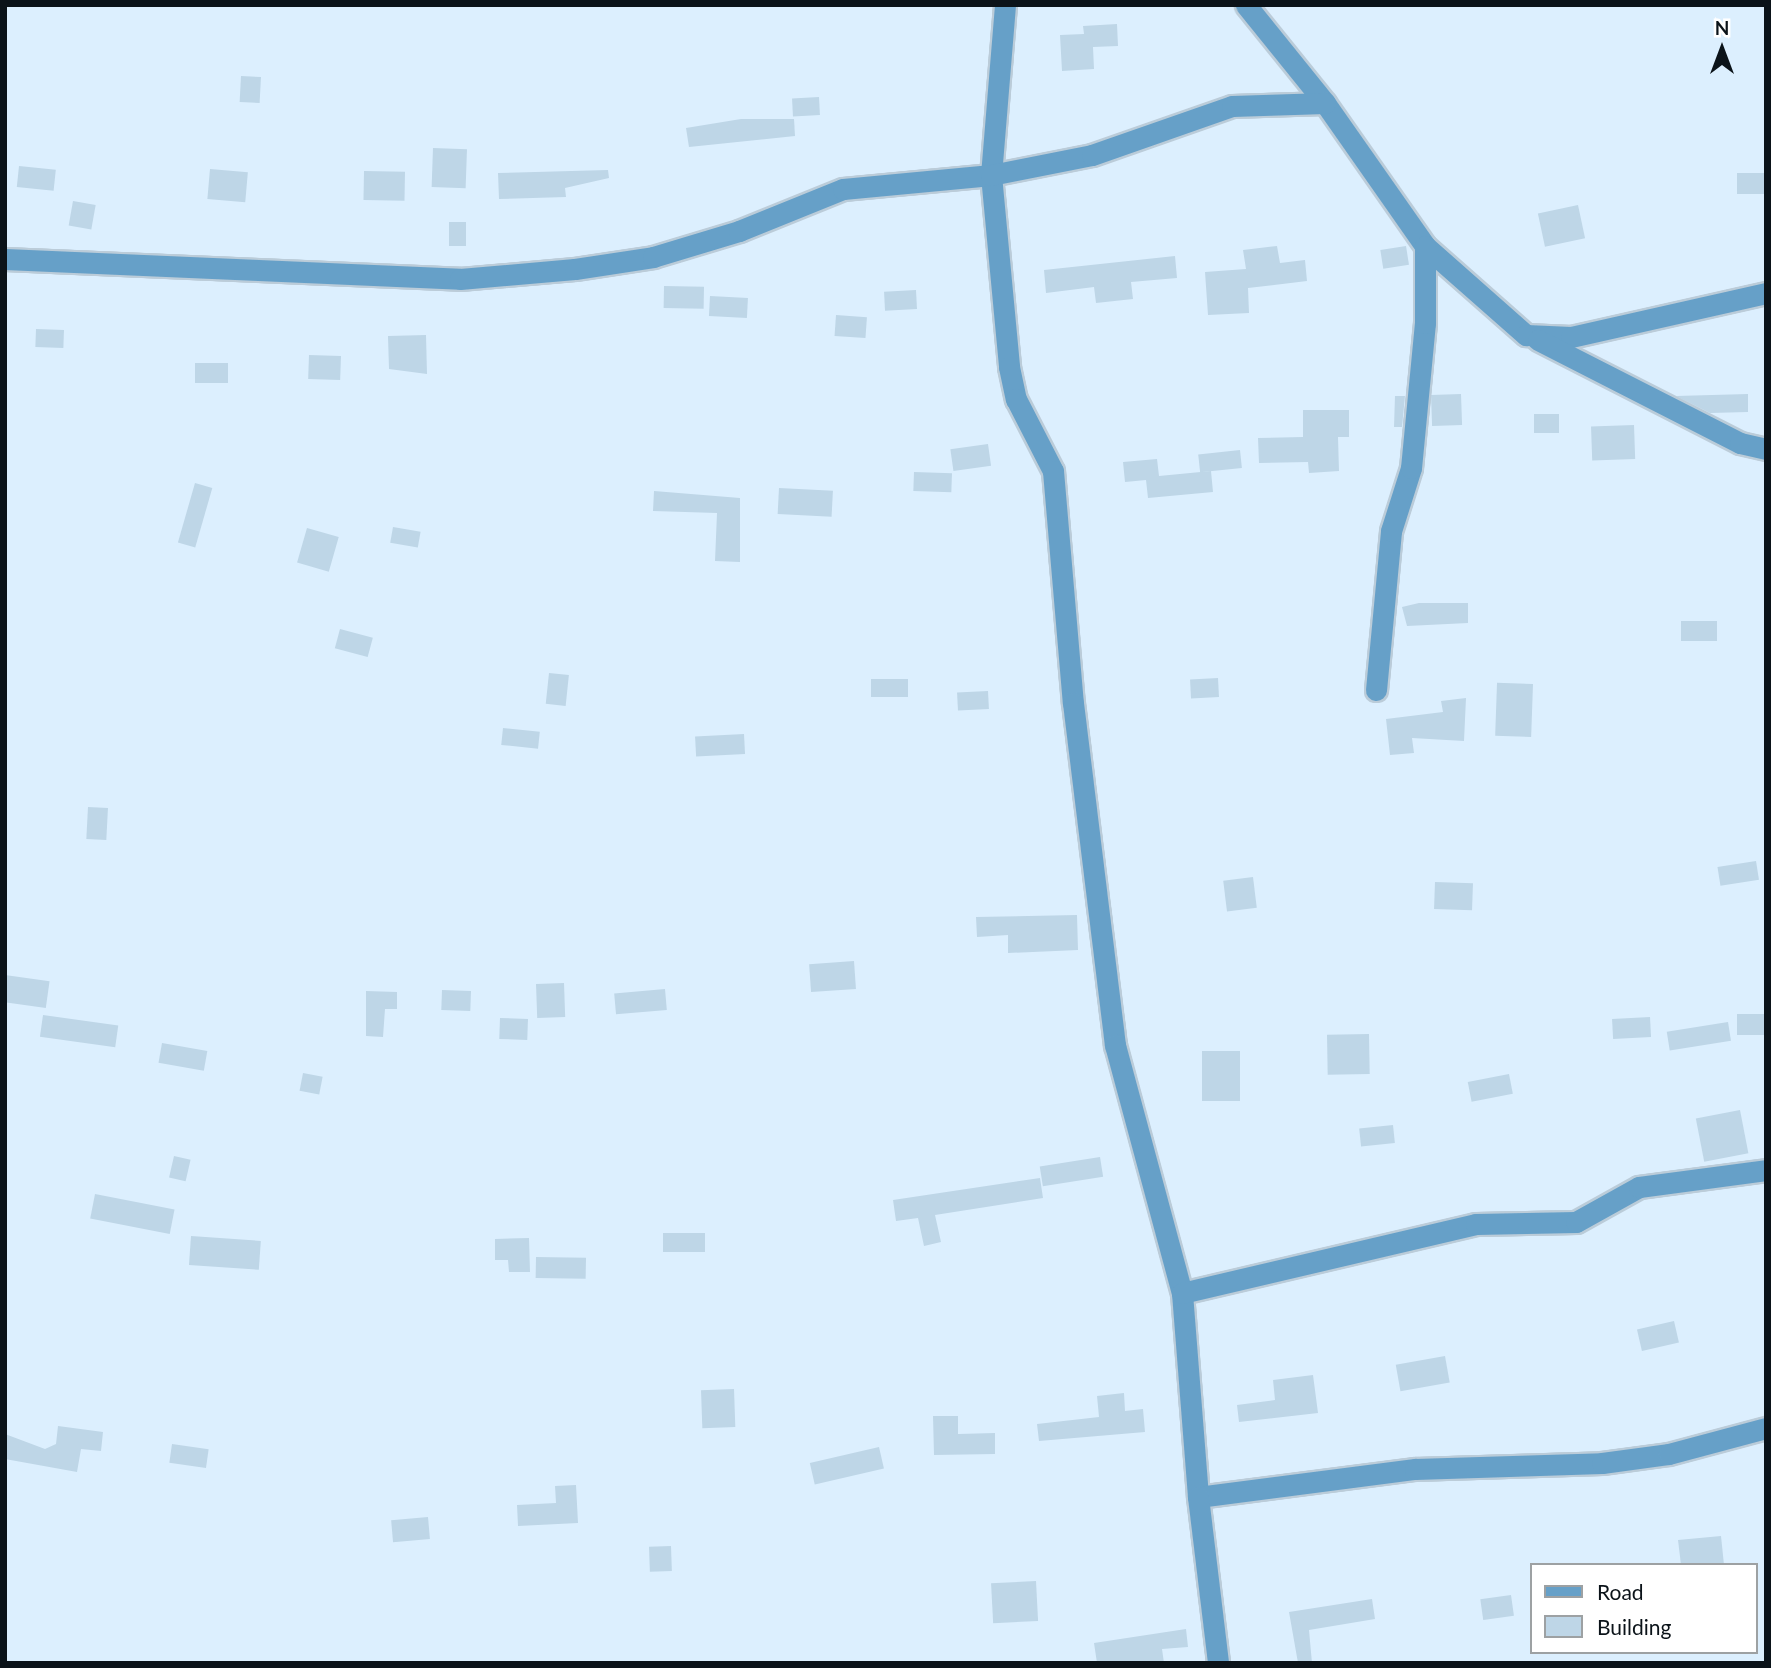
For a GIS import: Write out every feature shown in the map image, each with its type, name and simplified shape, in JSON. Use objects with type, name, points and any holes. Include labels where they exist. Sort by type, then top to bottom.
[{"type":"street","points":[[1005,5],[991,176],[1011,377],[1053,471],[1073,703],[1115,1045],[1182,1293],[1198,1497],[1219,1663]]},
{"type":"street","points":[[1246,5],[1325,103],[1425,246],[1526,335],[1740,443],[1766,449]]},
{"type":"street","points":[[5,258],[460,279],[653,257],[739,232],[843,189],[991,176],[1092,155],[1232,106],[1325,103]]},
{"type":"street","points":[[1376,690],[1391,530],[1411,468],[1425,323],[1425,246]]},
{"type":"street","points":[[1526,335],[1571,337],[1766,293]]},
{"type":"street","points":[[1182,1293],[1476,1224],[1576,1222],[1639,1187],[1766,1170]]},
{"type":"street","points":[[1198,1497],[1415,1469],[1602,1463],[1669,1454],[1766,1429]]},
{"type":"building","points":[[1117,24],[1118,46],[1093,47],[1094,69],[1062,71],[1060,35],[1084,34],[1083,26]]},
{"type":"building","points":[[241,76],[261,77],[260,103],[240,102]]},
{"type":"building","points":[[819,97],[820,115],[793,116],[792,98]]},
{"type":"building","points":[[741,119],[794,119],[795,136],[689,147],[686,128]]},
{"type":"building","points":[[433,148],[467,149],[466,188],[432,187]]},
{"type":"building","points":[[19,166],[56,170],[54,191],[17,187]]},
{"type":"building","points":[[210,169],[248,172],[245,202],[207,199]]},
{"type":"building","points":[[608,170],[609,178],[565,188],[566,197],[499,199],[498,173]]},
{"type":"building","points":[[364,171],[405,172],[404,201],[363,200]]},
{"type":"building","points":[[1737,173],[1766,173],[1766,194],[1737,194]]},
{"type":"building","points":[[73,201],[96,205],[91,230],[69,226]]},
{"type":"building","points":[[1578,205],[1585,238],[1545,247],[1538,214]]},
{"type":"building","points":[[449,222],[466,222],[466,246],[449,246]]},
{"type":"building","points":[[1277,246],[1280,263],[1305,260],[1307,281],[1248,288],[1249,313],[1208,315],[1205,272],[1246,269],[1243,250]]},
{"type":"building","points":[[1406,246],[1409,265],[1383,269],[1380,250]]},
{"type":"building","points":[[1175,256],[1177,278],[1131,282],[1133,299],[1096,303],[1094,287],[1046,293],[1044,270]]},
{"type":"building","points":[[664,286],[704,287],[704,309],[664,308]]},
{"type":"building","points":[[916,290],[917,309],[885,311],[884,292]]},
{"type":"building","points":[[710,296],[748,298],[747,318],[709,316]]},
{"type":"building","points":[[836,315],[867,317],[865,338],[835,336]]},
{"type":"building","points":[[36,329],[64,330],[63,348],[35,347]]},
{"type":"building","points":[[426,335],[427,374],[389,369],[388,336]]},
{"type":"building","points":[[309,355],[341,356],[340,380],[308,379]]},
{"type":"building","points":[[195,363],[228,363],[228,383],[195,383]]},
{"type":"building","points":[[1461,394],[1462,425],[1432,426],[1431,395]]},
{"type":"building","points":[[1748,394],[1748,412],[1710,413],[1676,396]]},
{"type":"building","points":[[1395,396],[1405,396],[1402,427],[1394,427]]},
{"type":"building","points":[[1303,410],[1349,410],[1349,437],[1338,437],[1339,471],[1309,473],[1308,462],[1259,463],[1258,438],[1303,437]]},
{"type":"building","points":[[1534,414],[1559,414],[1559,433],[1534,433]]},
{"type":"building","points":[[1634,425],[1635,459],[1592,460],[1591,427]]},
{"type":"building","points":[[988,444],[991,466],[953,471],[950,449]]},
{"type":"building","points":[[1240,450],[1242,468],[1200,472],[1198,454]]},
{"type":"building","points":[[1157,459],[1159,476],[1211,471],[1213,492],[1148,498],[1146,480],[1125,482],[1123,462]]},
{"type":"building","points":[[914,472],[952,473],[951,492],[913,491]]},
{"type":"building","points":[[195,483],[212,488],[195,548],[178,543]]},
{"type":"building","points":[[779,488],[833,491],[832,517],[778,514]]},
{"type":"building","points":[[654,491],[740,498],[740,562],[715,561],[717,513],[653,511]]},
{"type":"building","points":[[393,527],[421,532],[418,548],[390,543]]},
{"type":"building","points":[[307,528],[339,537],[329,572],[297,563]]},
{"type":"building","points":[[1419,603],[1468,603],[1468,623],[1407,626],[1402,607]]},
{"type":"building","points":[[1681,621],[1717,621],[1717,641],[1681,641]]},
{"type":"building","points":[[340,629],[373,638],[368,657],[335,648]]},
{"type":"building","points":[[549,673],[569,675],[566,706],[546,704]]},
{"type":"building","points":[[1218,678],[1219,697],[1191,698],[1190,679]]},
{"type":"building","points":[[871,679],[908,679],[908,697],[871,697]]},
{"type":"building","points":[[1497,683],[1533,684],[1531,737],[1495,736]]},
{"type":"building","points":[[988,691],[989,709],[958,711],[957,693]]},
{"type":"building","points":[[1466,698],[1464,741],[1412,738],[1414,753],[1390,755],[1386,719],[1443,712],[1441,701]]},
{"type":"building","points":[[503,728],[540,732],[538,749],[501,745]]},
{"type":"building","points":[[744,734],[745,754],[696,757],[695,737]]},
{"type":"building","points":[[88,807],[108,808],[106,840],[86,839]]},
{"type":"building","points":[[1756,861],[1759,880],[1720,886],[1717,867]]},
{"type":"building","points":[[1253,877],[1257,908],[1227,911],[1223,881]]},
{"type":"building","points":[[1435,882],[1473,883],[1472,910],[1434,909]]},
{"type":"building","points":[[1077,915],[1078,950],[1008,953],[1008,935],[977,937],[976,917]]},
{"type":"building","points":[[854,961],[856,989],[811,992],[809,964]]},
{"type":"building","points":[[5,975],[50,981],[46,1008],[5,1002]]},
{"type":"building","points":[[564,983],[565,1017],[537,1018],[536,984]]},
{"type":"building","points":[[665,989],[667,1010],[616,1014],[614,993]]},
{"type":"building","points":[[442,990],[471,991],[470,1011],[441,1010]]},
{"type":"building","points":[[366,991],[397,992],[397,1009],[385,1009],[383,1037],[366,1036]]},
{"type":"building","points":[[1737,1014],[1766,1014],[1766,1035],[1737,1035]]},
{"type":"building","points":[[43,1015],[118,1026],[115,1047],[40,1037]]},
{"type":"building","points":[[1650,1017],[1651,1037],[1613,1039],[1612,1019]]},
{"type":"building","points":[[500,1018],[528,1019],[527,1040],[499,1039]]},
{"type":"building","points":[[1728,1022],[1731,1041],[1670,1050],[1667,1032]]},
{"type":"building","points":[[1369,1034],[1370,1074],[1328,1075],[1327,1035]]},
{"type":"building","points":[[162,1043],[207,1051],[204,1071],[159,1063]]},
{"type":"building","points":[[1202,1051],[1240,1051],[1240,1101],[1202,1101]]},
{"type":"building","points":[[303,1073],[323,1077],[319,1094],[300,1091]]},
{"type":"building","points":[[1509,1074],[1513,1094],[1472,1102],[1468,1082]]},
{"type":"building","points":[[1740,1110],[1748,1153],[1704,1162],[1696,1119]]},
{"type":"building","points":[[1393,1125],[1395,1143],[1361,1146],[1359,1129]]},
{"type":"building","points":[[174,1156],[191,1160],[186,1181],[169,1177]]},
{"type":"building","points":[[1100,1157],[1103,1177],[1043,1186],[1040,1167]]},
{"type":"building","points":[[1040,1178],[1043,1198],[935,1215],[941,1242],[924,1246],[918,1218],[896,1221],[893,1200]]},
{"type":"building","points":[[95,1194],[175,1209],[170,1234],[90,1219]]},
{"type":"building","points":[[663,1233],[705,1233],[705,1252],[663,1252]]},
{"type":"building","points":[[191,1236],[261,1241],[259,1270],[189,1265]]},
{"type":"building","points":[[529,1238],[530,1272],[509,1272],[508,1260],[495,1260],[495,1239]]},
{"type":"building","points":[[536,1257],[586,1258],[586,1279],[536,1278]]},
{"type":"building","points":[[1674,1321],[1679,1342],[1642,1351],[1637,1330]]},
{"type":"building","points":[[1445,1356],[1450,1383],[1400,1391],[1396,1365]]},
{"type":"building","points":[[1313,1375],[1318,1413],[1239,1422],[1237,1405],[1275,1400],[1273,1380]]},
{"type":"building","points":[[734,1389],[735,1427],[702,1428],[701,1390]]},
{"type":"building","points":[[1124,1393],[1125,1411],[1143,1409],[1145,1432],[1039,1441],[1037,1424],[1099,1417],[1097,1396]]},
{"type":"building","points":[[933,1416],[958,1416],[958,1434],[995,1433],[995,1454],[934,1455]]},
{"type":"building","points":[[58,1426],[103,1432],[101,1451],[81,1449],[77,1472],[5,1459],[5,1434],[45,1449],[56,1444]]},
{"type":"building","points":[[172,1444],[209,1449],[206,1468],[169,1463]]},
{"type":"building","points":[[879,1447],[884,1468],[815,1484],[810,1463]]},
{"type":"building","points":[[576,1485],[578,1523],[518,1526],[517,1505],[556,1503],[555,1486]]},
{"type":"building","points":[[428,1517],[430,1539],[393,1542],[391,1520]]},
{"type":"building","points":[[1721,1536],[1724,1563],[1681,1563],[1678,1540]]},
{"type":"building","points":[[671,1546],[672,1571],[650,1572],[649,1547]]},
{"type":"building","points":[[1036,1581],[1038,1621],[993,1623],[991,1583]]},
{"type":"building","points":[[1511,1595],[1514,1616],[1483,1620],[1480,1599]]},
{"type":"building","points":[[1372,1599],[1375,1619],[1309,1630],[1312,1663],[1298,1663],[1289,1612]]},
{"type":"building","points":[[1186,1629],[1188,1647],[1162,1649],[1164,1663],[1097,1663],[1094,1643]]}]
